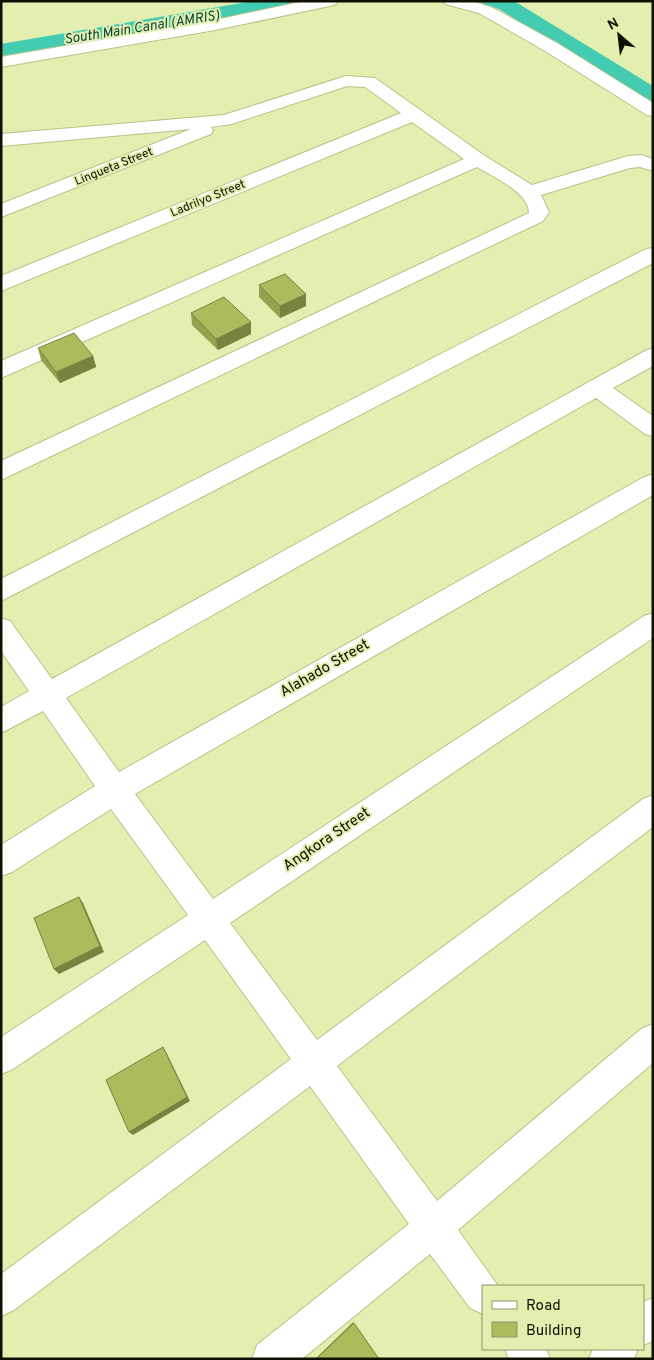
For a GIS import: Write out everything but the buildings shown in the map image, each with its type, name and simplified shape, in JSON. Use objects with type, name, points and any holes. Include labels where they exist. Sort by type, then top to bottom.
[{"type":"street","points":[[1,62],[216,25],[330,1]]},
{"type":"street","points":[[451,1],[485,10],[551,47],[653,111]]},
{"type":"street","points":[[1,471],[536,217],[539,212],[538,206],[530,192],[478,160],[370,82],[359,80],[346,81],[226,120],[5,141]]},
{"type":"street","name":"Ladrilyo Street","points":[[1,284],[415,114]]},
{"type":"street","name":"Lingueta Street","points":[[1,211],[226,120]]},
{"type":"street","points":[[1,370],[478,160]]},
{"type":"street","points":[[530,192],[628,162],[642,161],[653,165]]},
{"type":"street","points":[[1,591],[653,254]]},
{"type":"street","points":[[1,720],[48,696],[653,356]]},
{"type":"street","points":[[597,388],[653,428]]},
{"type":"street","name":"Alahado Street","points":[[1,862],[115,790],[653,483]]},
{"type":"street","name":"Angkora Street","points":[[1,1057],[653,624]]},
{"type":"street","points":[[1,629],[115,790],[482,1294]]},
{"type":"street","points":[[1,1297],[653,809]]},
{"type":"street","points":[[271,1359],[433,1228],[653,1041]]},
{"type":"street","points":[[608,1359],[618,1350]]},
{"type":"waterway","name":"South Main Canal (AMRIS)","points":[[1,50],[177,21],[282,1]]},
{"type":"waterway","name":"South Main Canal (AMRIS)","points":[[491,1],[506,5],[653,95]]}]
